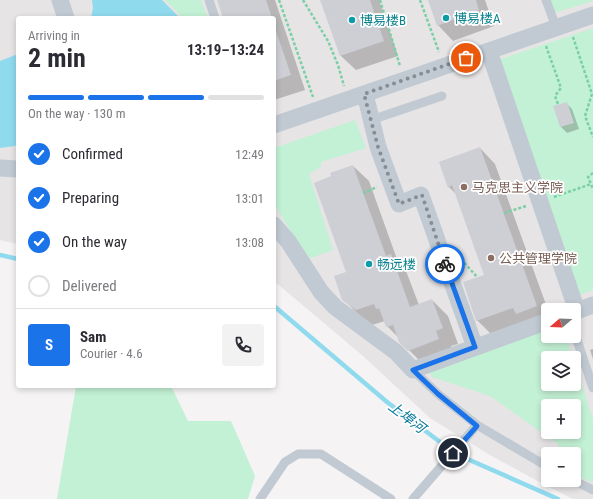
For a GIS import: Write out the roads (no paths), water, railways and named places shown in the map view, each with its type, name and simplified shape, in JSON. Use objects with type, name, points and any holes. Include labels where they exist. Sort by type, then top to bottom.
[{"type":"street","points":[[60,0],[65,16]]},
{"type":"street","points":[[276,125],[593,15]]},
{"type":"street","points":[[489,50],[541,202],[579,303]]},
{"type":"street","points":[[364,94],[378,147],[399,204],[422,195],[475,347]]},
{"type":"street","points":[[0,168],[16,169]]},
{"type":"street","points":[[276,227],[288,241],[321,292],[335,307],[396,352],[413,370],[541,323]]},
{"type":"lane","points":[[209,0],[214,16]]},
{"type":"lane","points":[[546,0],[555,28]]},
{"type":"lane","points":[[371,120],[442,96]]},
{"type":"lane","points":[[578,343],[593,388]]},
{"type":"lane","points":[[413,370],[438,394],[477,426],[541,463]]},
{"type":"lane","points":[[413,499],[477,426]]},
{"type":"lane","points":[[260,499],[285,462],[298,454],[321,454],[391,499]]},
{"type":"lane","points":[[581,484],[593,490]]},
{"type":"water","points":[[92,0],[162,0],[178,16],[91,16],[93,8]]},
{"type":"water","points":[[16,55],[16,145],[0,148],[0,61]]},
{"type":"waterway","name":"上埠河","points":[[0,255],[16,259]]},
{"type":"waterway","name":"上埠河","points":[[276,308],[387,402],[456,454],[558,499]]},
{"type":"place","name":"博易楼A","points":[[446,18]]},
{"type":"place","name":"博易楼B","points":[[352,20]]},
{"type":"place","name":"马克思主义学院","points":[[464,187]]},
{"type":"place","name":"公共管理学院","points":[[491,258]]},
{"type":"place","name":"畅远楼","points":[[369,264]]}]
